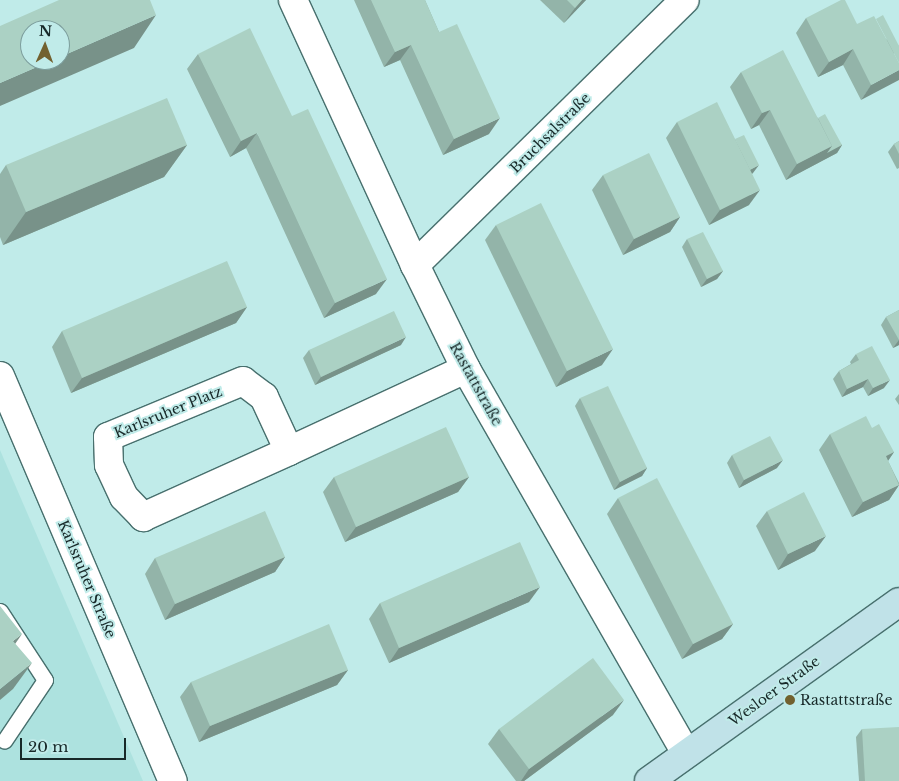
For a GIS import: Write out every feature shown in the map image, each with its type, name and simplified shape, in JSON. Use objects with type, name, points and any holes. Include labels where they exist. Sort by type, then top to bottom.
[{"type":"street","name":"Rastattstraße","points":[[292,0],[415,265],[466,369],[686,754]]},
{"type":"street","name":"Bruchsalstraße","points":[[415,265],[685,0]]},
{"type":"street","name":"Karlsruher Platz","points":[[289,451],[264,397],[243,381],[108,437],[110,465],[124,497],[143,518],[289,451],[466,369]]},
{"type":"street","name":"Karlsruher Straße","points":[[0,376],[173,781]]},
{"type":"street","name":"Wesloer Straße","points":[[649,781],[899,602]]},
{"type":"lane","points":[[0,611],[46,680],[4,741]]},
{"type":"shaded area","points":[[0,450],[143,781],[0,781]]},
{"type":"building","points":[[59,0],[150,0],[156,15],[70,53],[70,20],[20,20],[20,70],[30,70],[0,83],[0,26]]},
{"type":"building","points":[[371,0],[425,0],[439,32],[457,24],[500,118],[454,139],[411,45],[395,52]]},
{"type":"building","points":[[567,0],[582,0],[575,8]]},
{"type":"building","points":[[841,0],[845,0],[857,24],[874,16],[899,63],[899,70],[871,85],[853,49],[829,62],[806,18]]},
{"type":"building","points":[[883,15],[899,46],[899,63],[876,19]]},
{"type":"building","points":[[250,28],[292,116],[308,109],[387,279],[335,303],[257,133],[241,141],[198,54]]},
{"type":"building","points":[[783,50],[832,146],[797,164],[770,110],[762,113],[741,72]]},
{"type":"building","points":[[167,98],[187,145],[26,212],[6,165]]},
{"type":"building","points":[[717,102],[760,190],[720,210],[677,122]]},
{"type":"building","points":[[825,114],[842,145],[827,153],[832,146],[818,118]]},
{"type":"building","points":[[744,135],[759,165],[750,170],[735,139]]},
{"type":"building","points":[[899,141],[899,154],[894,144]]},
{"type":"building","points":[[649,153],[680,217],[634,239],[603,175]]},
{"type":"building","points":[[541,203],[613,349],[567,371],[496,225]]},
{"type":"building","points":[[703,232],[723,271],[707,279],[687,239]]},
{"type":"building","points":[[227,261],[247,307],[82,378],[62,331]]},
{"type":"building","points":[[899,310],[899,340],[886,317]]},
{"type":"building","points":[[394,311],[406,337],[321,377],[309,350]]},
{"type":"building","points":[[872,346],[890,380],[873,388],[868,379],[847,389],[839,371],[859,360],[856,354]]},
{"type":"building","points":[[608,386],[647,468],[620,482],[580,398]]},
{"type":"building","points":[[866,416],[872,428],[879,424],[894,452],[886,456],[899,485],[863,502],[830,434]]},
{"type":"building","points":[[446,427],[469,477],[356,527],[334,477]]},
{"type":"building","points":[[770,436],[783,460],[744,480],[732,455]]},
{"type":"building","points":[[657,478],[733,624],[693,644],[618,498]]},
{"type":"building","points":[[804,492],[826,536],[788,554],[767,511]]},
{"type":"building","points":[[265,511],[285,557],[175,604],[155,558]]},
{"type":"building","points":[[520,542],[540,587],[399,648],[380,603]]},
{"type":"building","points":[[0,606],[22,634],[13,641],[32,663],[0,689]]},
{"type":"building","points":[[329,624],[348,670],[210,726],[191,682]]},
{"type":"building","points":[[593,658],[624,700],[529,769],[499,729]]},
{"type":"building","points":[[899,727],[899,781],[865,781],[862,729]]},
{"type":"place","name":"Rastattstraße","points":[[790,700]]}]
